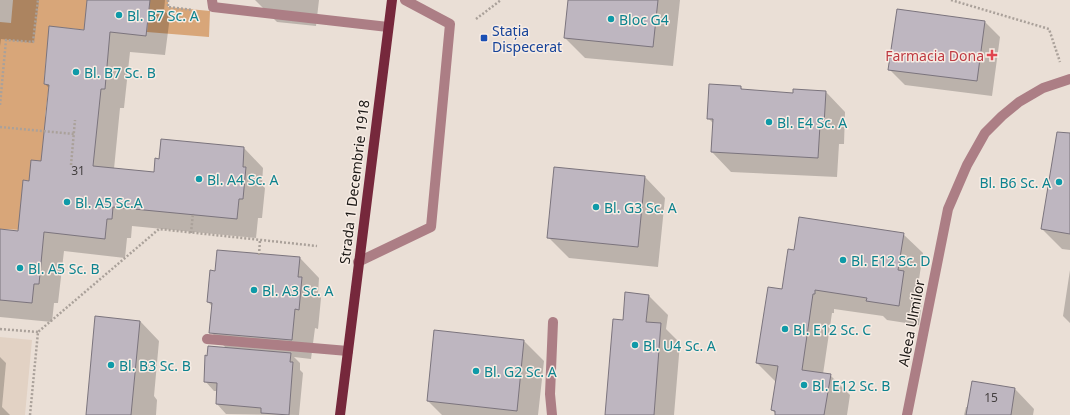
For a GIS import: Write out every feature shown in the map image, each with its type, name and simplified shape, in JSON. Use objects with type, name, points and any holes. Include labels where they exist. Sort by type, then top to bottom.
[{"type":"main road","name":"Strada 1 Decembrie 1918","points":[[340,415],[392,0]]},
{"type":"street","points":[[212,0],[213,7],[388,26]]},
{"type":"street","points":[[358,262],[431,227],[450,24],[405,0]]},
{"type":"street","name":"Aleea Ulmilor","points":[[907,415],[948,209],[966,165],[986,133],[1002,116],[1019,102],[1043,88],[1068,79]]},
{"type":"street","points":[[552,415],[550,394],[553,322]]},
{"type":"street","points":[[207,339],[348,351]]},
{"type":"path","points":[[0,105],[6,40],[33,42],[38,0]]},
{"type":"path","points":[[168,0],[168,7],[196,10]]},
{"type":"path","points":[[476,19],[501,0]]},
{"type":"path","points":[[951,0],[1049,29],[1068,79]]},
{"type":"path","points":[[71,165],[75,120]]},
{"type":"path","points":[[0,127],[74,134]]},
{"type":"path","points":[[191,233],[193,214]]},
{"type":"path","points":[[30,415],[38,332],[159,229],[317,246]]},
{"type":"path","points":[[259,255],[260,240]]},
{"type":"path","points":[[0,329],[38,332]]},
{"type":"shaded area","points":[[13,0],[87,0],[88,30],[55,27],[46,59],[44,84],[49,85],[45,117],[75,120],[29,181],[24,180],[23,230],[0,229],[0,22],[11,23]]},
{"type":"shaded area","points":[[150,0],[168,0],[168,7],[210,11],[209,37],[147,32]]},
{"type":"shaded area","points":[[0,337],[32,340],[25,415],[0,415]]},
{"type":"building","points":[[87,0],[150,0],[146,36],[110,32],[105,89],[101,89],[93,166],[154,172],[155,158],[159,159],[161,139],[244,147],[243,167],[246,167],[243,199],[239,199],[237,219],[113,207],[112,219],[107,219],[105,239],[44,232],[39,284],[34,284],[32,303],[0,300],[0,229],[18,231],[23,180],[29,181],[31,160],[41,161],[49,85],[44,84],[49,26],[84,30]]},
{"type":"building","name":"Bloc G4","points":[[568,0],[658,0],[653,47],[564,38]]},
{"type":"building","points":[[897,9],[985,21],[977,81],[888,70]]},
{"type":"building","name":"Bl. E4 Sc. A","points":[[709,84],[741,86],[741,89],[793,93],[793,89],[826,91],[824,125],[820,125],[818,158],[711,152],[713,119],[707,119]]},
{"type":"building","name":"Bl. B6 Sc. A","points":[[1057,132],[1070,133],[1070,234],[1041,229]]},
{"type":"building","name":"Bl. G3 Sc. A","points":[[554,167],[645,176],[638,247],[547,238]]},
{"type":"building","points":[[799,217],[904,233],[898,270],[904,271],[899,306],[866,301],[867,298],[815,290],[815,294],[813,294],[802,370],[831,374],[824,415],[775,415],[775,411],[771,410],[778,366],[756,363],[768,287],[782,289],[788,249],[794,250]]},
{"type":"building","name":"Bl. A3 Sc. A","points":[[217,250],[300,257],[298,277],[302,277],[299,310],[295,309],[292,340],[209,333],[212,303],[207,302],[210,270],[215,271]]},
{"type":"building","name":"Bl. U4 Sc. A","points":[[625,292],[649,295],[646,322],[661,323],[654,415],[605,415],[613,319],[623,320]]},
{"type":"building","name":"Bl. B3 Sc. B","points":[[95,316],[140,321],[131,415],[86,415]]},
{"type":"building","name":"Bl. G2 Sc. A","points":[[434,330],[524,340],[517,411],[427,401]]},
{"type":"building","points":[[208,346],[291,353],[290,362],[293,362],[289,415],[261,413],[261,408],[216,404],[217,383],[204,382],[205,355],[207,356]]},
{"type":"building","points":[[972,381],[1015,388],[1011,415],[966,415]]},
{"type":"place","name":"Bl. B7 Sc. A","points":[[119,15]]},
{"type":"place","name":"Bloc G4","points":[[611,19]]},
{"type":"place","name":"Stația Dispecerat","points":[[484,38]]},
{"type":"place","name":"Farmacia Dona","points":[[992,55]]},
{"type":"place","name":"Bl. B7 Sc. B","points":[[76,72]]},
{"type":"place","name":"Bl. E4 Sc. A","points":[[769,122]]},
{"type":"place","name":"Bl. A4 Sc. A","points":[[199,179]]},
{"type":"place","name":"Bl. B6 Sc. A","points":[[1059,182]]},
{"type":"place","name":"Bl. A5 Sc.A","points":[[67,202]]},
{"type":"place","name":"Bl. G3 Sc. A","points":[[596,207]]},
{"type":"place","name":"Bl. E12 Sc. D","points":[[843,260]]},
{"type":"place","name":"Bl. A5 Sc. B","points":[[20,268]]},
{"type":"place","name":"Bl. A3 Sc. A","points":[[254,290]]},
{"type":"place","name":"Bl. E12 Sc. C","points":[[785,329]]},
{"type":"place","name":"Bl. U4 Sc. A","points":[[635,345]]},
{"type":"place","name":"Bl. B3 Sc. B","points":[[111,365]]},
{"type":"place","name":"Bl. G2 Sc. A","points":[[476,371]]},
{"type":"place","name":"Bl. E12 Sc. B","points":[[804,385]]}]
